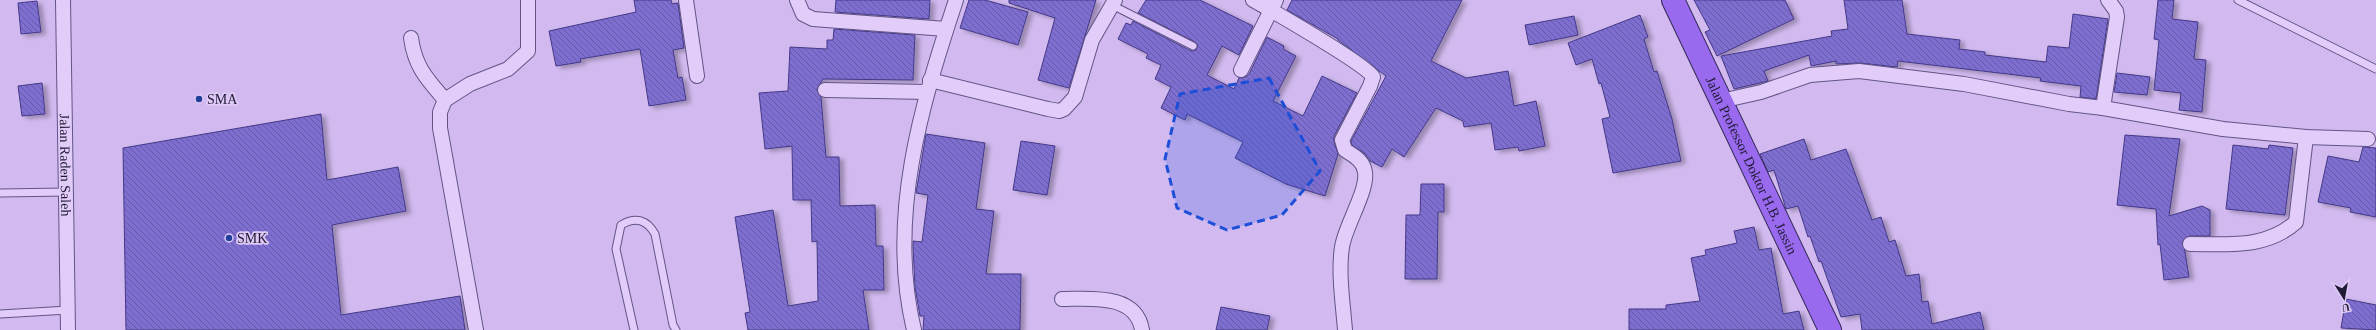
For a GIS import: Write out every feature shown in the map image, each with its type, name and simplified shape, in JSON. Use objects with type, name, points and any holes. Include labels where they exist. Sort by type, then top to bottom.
[{"type":"highway","name":"Jalan Professor Doktor H.B. Jassin","points":[[1673,0],[1830,330]]},
{"type":"street","name":"Jalan Raden Saleh","points":[[63,0],[68,330]]},
{"type":"street","points":[[476,330],[440,128],[440,112],[445,100],[470,84],[508,69],[523,58],[528,51],[529,44],[528,0]]},
{"type":"street","points":[[686,0],[697,76]]},
{"type":"street","points":[[797,0],[803,14],[812,19],[946,29]]},
{"type":"street","points":[[914,330],[907,292],[903,242],[914,144],[929,86],[956,0]]},
{"type":"street","points":[[1253,0],[1274,5],[1370,72],[1373,77],[1370,86],[1342,140],[1345,150],[1358,158],[1365,172],[1364,183],[1346,227],[1341,249],[1345,330]]},
{"type":"street","points":[[2103,108],[2117,17],[2116,12],[2108,0]]},
{"type":"street","points":[[825,90],[929,86],[1054,110],[1064,109],[1075,97],[1092,40],[1113,2]]},
{"type":"street","points":[[1241,70],[1274,5]]},
{"type":"street","points":[[411,38],[413,53],[421,71],[445,100]]},
{"type":"street","points":[[1721,101],[1761,92],[1810,75],[1859,71],[1964,84],[2069,104],[2103,108],[2223,129],[2306,137],[2368,140]]},
{"type":"street","points":[[2190,244],[2256,243],[2278,236],[2289,229],[2296,222],[2306,137]]},
{"type":"street","points":[[1062,299],[1096,299],[1123,305],[1130,308],[1137,315],[1142,330]]},
{"type":"lane","points":[[2238,0],[2364,65],[2376,69]]},
{"type":"lane","points":[[1113,2],[1193,46]]},
{"type":"lane","points":[[0,193],[67,192]]},
{"type":"lane","points":[[634,330],[616,249],[621,225],[630,220],[639,219],[651,226],[655,234],[672,328]]},
{"type":"lane","points":[[0,314],[68,310]]},
{"type":"highlighted area","points":[[1269,78],[1320,171],[1282,215],[1227,230],[1177,208],[1165,159],[1180,94]]},
{"type":"building","points":[[634,0],[671,0],[672,4],[678,3],[684,48],[673,50],[678,78],[682,77],[686,100],[649,106],[640,49],[580,59],[581,62],[556,66],[549,31],[636,12]]},
{"type":"building","points":[[836,0],[930,0],[929,19],[835,12]]},
{"type":"building","points":[[969,0],[985,0],[1028,12],[1018,45],[960,28]]},
{"type":"building","points":[[1009,0],[1096,0],[1069,88],[1038,80],[1055,18],[1009,3]]},
{"type":"building","points":[[1146,0],[1200,0],[1253,26],[1239,55],[1222,46],[1207,75],[1234,89],[1239,78],[1245,77],[1249,74],[1267,37],[1284,46],[1283,49],[1296,56],[1273,101],[1303,116],[1322,76],[1357,93],[1334,136],[1334,142],[1338,154],[1325,196],[1286,184],[1235,158],[1243,142],[1187,114],[1185,120],[1161,108],[1171,87],[1155,79],[1161,65],[1146,58],[1148,54],[1118,39],[1126,23],[1131,25],[1133,21],[1191,51],[1196,50],[1198,45],[1195,42],[1138,13]]},
{"type":"building","points":[[1292,0],[1462,0],[1431,61],[1466,78],[1508,71],[1514,106],[1536,101],[1545,146],[1519,151],[1518,147],[1495,150],[1491,123],[1464,127],[1463,121],[1436,108],[1404,157],[1392,149],[1382,167],[1370,161],[1364,153],[1352,145],[1351,141],[1386,76],[1338,39],[1287,10]]},
{"type":"building","points":[[1694,0],[1785,0],[1794,19],[1717,56],[1705,32],[1710,30]]},
{"type":"building","points":[[1844,0],[1902,0],[1907,34],[1960,40],[1959,49],[1985,52],[1985,55],[2046,62],[2048,46],[2069,48],[2073,14],[2108,19],[2096,99],[2080,97],[2081,86],[2040,81],[2041,78],[1898,61],[1897,67],[1860,63],[1836,64],[1836,61],[1811,66],[1809,55],[1764,71],[1768,81],[1734,89],[1721,56],[1832,36],[1831,31],[1848,29]]},
{"type":"building","points":[[2158,0],[2174,0],[2172,19],[2198,22],[2194,59],[2206,60],[2202,112],[2179,110],[2181,93],[2154,90],[2159,40],[2154,39]]},
{"type":"building","points":[[37,1],[41,32],[21,34],[18,3]]},
{"type":"building","points":[[1640,15],[1648,37],[1644,39],[1654,72],[1657,71],[1672,119],[1681,161],[1613,173],[1602,119],[1610,117],[1601,83],[1599,84],[1592,59],[1576,65],[1568,43]]},
{"type":"building","points":[[1574,16],[1578,35],[1529,45],[1525,25]]},
{"type":"building","points":[[834,29],[915,35],[913,80],[823,79],[817,89],[821,97],[826,157],[839,157],[840,206],[875,205],[876,246],[883,246],[884,290],[863,290],[869,330],[748,330],[745,313],[750,312],[735,217],[773,210],[788,306],[818,301],[817,241],[812,242],[811,200],[793,200],[792,146],[765,149],[759,93],[788,91],[790,47],[827,49],[827,40],[833,40]]},
{"type":"building","points":[[2117,73],[2150,77],[2147,95],[2114,92]]},
{"type":"building","points":[[42,83],[45,114],[22,116],[18,86]]},
{"type":"building","name":"SMK","points":[[321,114],[327,180],[398,167],[406,211],[332,225],[341,315],[460,296],[465,330],[126,330],[123,148]]},
{"type":"building","points":[[926,134],[985,143],[976,209],[994,211],[986,274],[1021,274],[1020,330],[923,330],[924,316],[920,316],[915,287],[913,241],[922,242],[928,195],[916,193]]},
{"type":"building","points":[[2125,135],[2180,139],[2169,216],[2202,206],[2210,210],[2210,236],[2190,236],[2183,240],[2189,277],[2164,280],[2160,244],[2158,245],[2156,209],[2117,205]]},
{"type":"building","points":[[1804,139],[1811,160],[1846,149],[1872,220],[1881,217],[1889,242],[1895,240],[1906,276],[1919,274],[1922,302],[1928,301],[1932,324],[1980,312],[1984,330],[1862,330],[1860,314],[1841,317],[1821,261],[1819,262],[1810,236],[1808,237],[1798,206],[1786,209],[1774,170],[1768,172],[1760,154]]},
{"type":"building","points":[[1021,141],[1055,146],[1047,195],[1013,190]]},
{"type":"building","points":[[2233,145],[2268,149],[2269,145],[2293,148],[2285,215],[2226,209]]},
{"type":"building","points":[[2363,147],[2376,148],[2376,217],[2350,212],[2351,208],[2318,202],[2328,156],[2359,162]]},
{"type":"building","points":[[1421,184],[1444,184],[1444,212],[1438,212],[1437,279],[1405,279],[1406,215],[1420,215]]},
{"type":"building","points":[[1754,227],[1759,250],[1771,248],[1783,314],[1799,311],[1804,330],[1629,330],[1629,309],[1666,309],[1666,305],[1700,301],[1691,258],[1706,255],[1705,250],[1737,243],[1734,231]]},
{"type":"building","points":[[2346,299],[2376,305],[2376,330],[2341,328]]},
{"type":"building","points":[[1221,307],[1270,316],[1267,330],[1216,330]]},
{"type":"place","name":"SMA","points":[[199,99]]},
{"type":"place","name":"SMK","points":[[229,238]]}]
